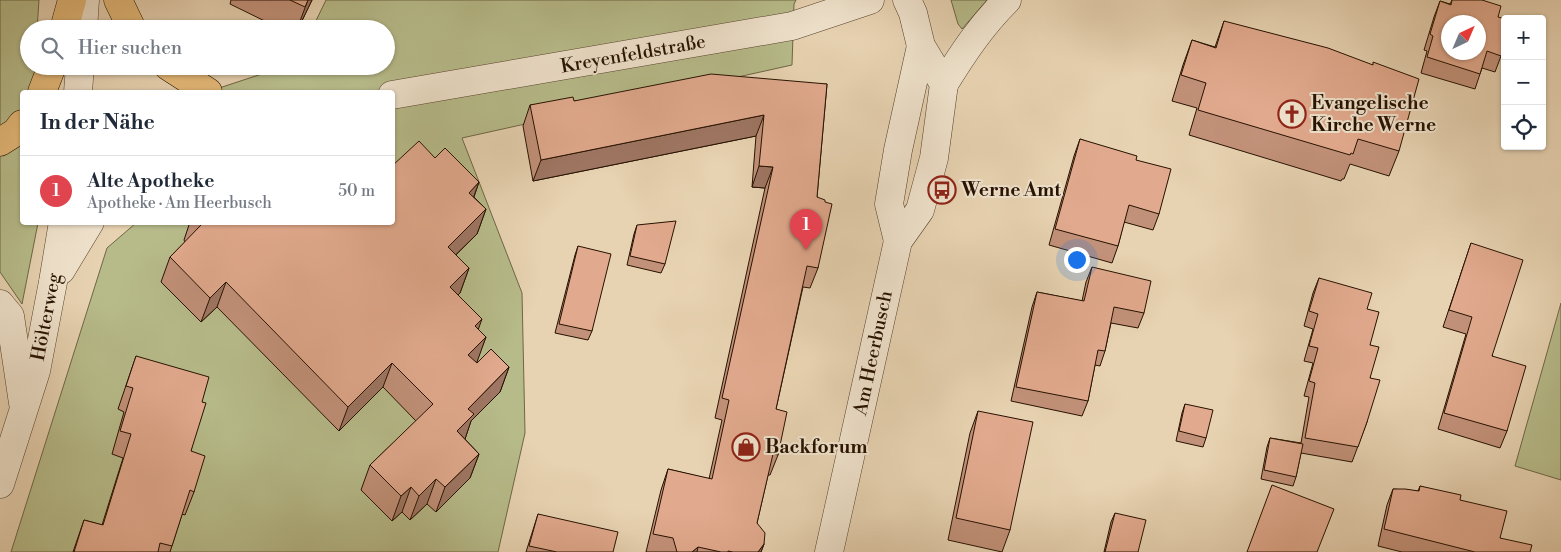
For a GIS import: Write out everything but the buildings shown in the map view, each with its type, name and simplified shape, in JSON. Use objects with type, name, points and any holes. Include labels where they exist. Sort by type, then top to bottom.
[{"type":"main road","points":[[66,20],[72,0]]},
{"type":"main road","points":[[118,0],[128,20]]},
{"type":"main road","points":[[43,90],[49,75]]},
{"type":"main road","points":[[182,75],[205,90]]},
{"type":"main road","points":[[0,142],[16,132],[20,127]]},
{"type":"street","points":[[84,20],[85,0]]},
{"type":"street","name":"Kreyenfeldstraße","points":[[395,94],[792,26],[870,0]]},
{"type":"street","name":"Am Heerbusch","points":[[829,552],[898,241],[920,210],[934,158],[944,84],[921,46],[913,13],[907,0]]},
{"type":"street","points":[[944,84],[966,48],[987,20],[1007,0]]},
{"type":"street","name":"Am Heerbusch","points":[[898,241],[889,204],[899,142],[921,46]]},
{"type":"street","points":[[78,90],[79,75]]},
{"type":"street","name":"Hölterweg","points":[[0,484],[36,371],[62,225]]},
{"type":"street","points":[[53,282],[88,225]]},
{"type":"street","points":[[0,304],[10,316],[24,410]]},
{"type":"green space","points":[[0,0],[39,0],[38,20],[20,20],[20,75],[35,75],[35,90],[20,90],[20,225],[38,225],[22,304],[0,272]]},
{"type":"green space","points":[[326,0],[796,0],[794,4],[792,65],[462,138],[522,293],[525,433],[498,552],[11,552],[107,248],[134,225],[395,225],[395,90],[213,90],[259,75],[395,75],[395,20],[316,20]]},
{"type":"green space","points":[[951,0],[987,0],[962,29],[958,24]]},
{"type":"green space","points":[[1561,303],[1561,480],[1515,466]]},
{"type":"place","name":"Evangelische Kirche Werne","points":[[1292,114]]},
{"type":"place","name":"Werne Amt","points":[[942,190]]},
{"type":"place","name":"Alte Apotheke","points":[[806,250]]},
{"type":"place","name":"Backforum","points":[[746,447]]}]
